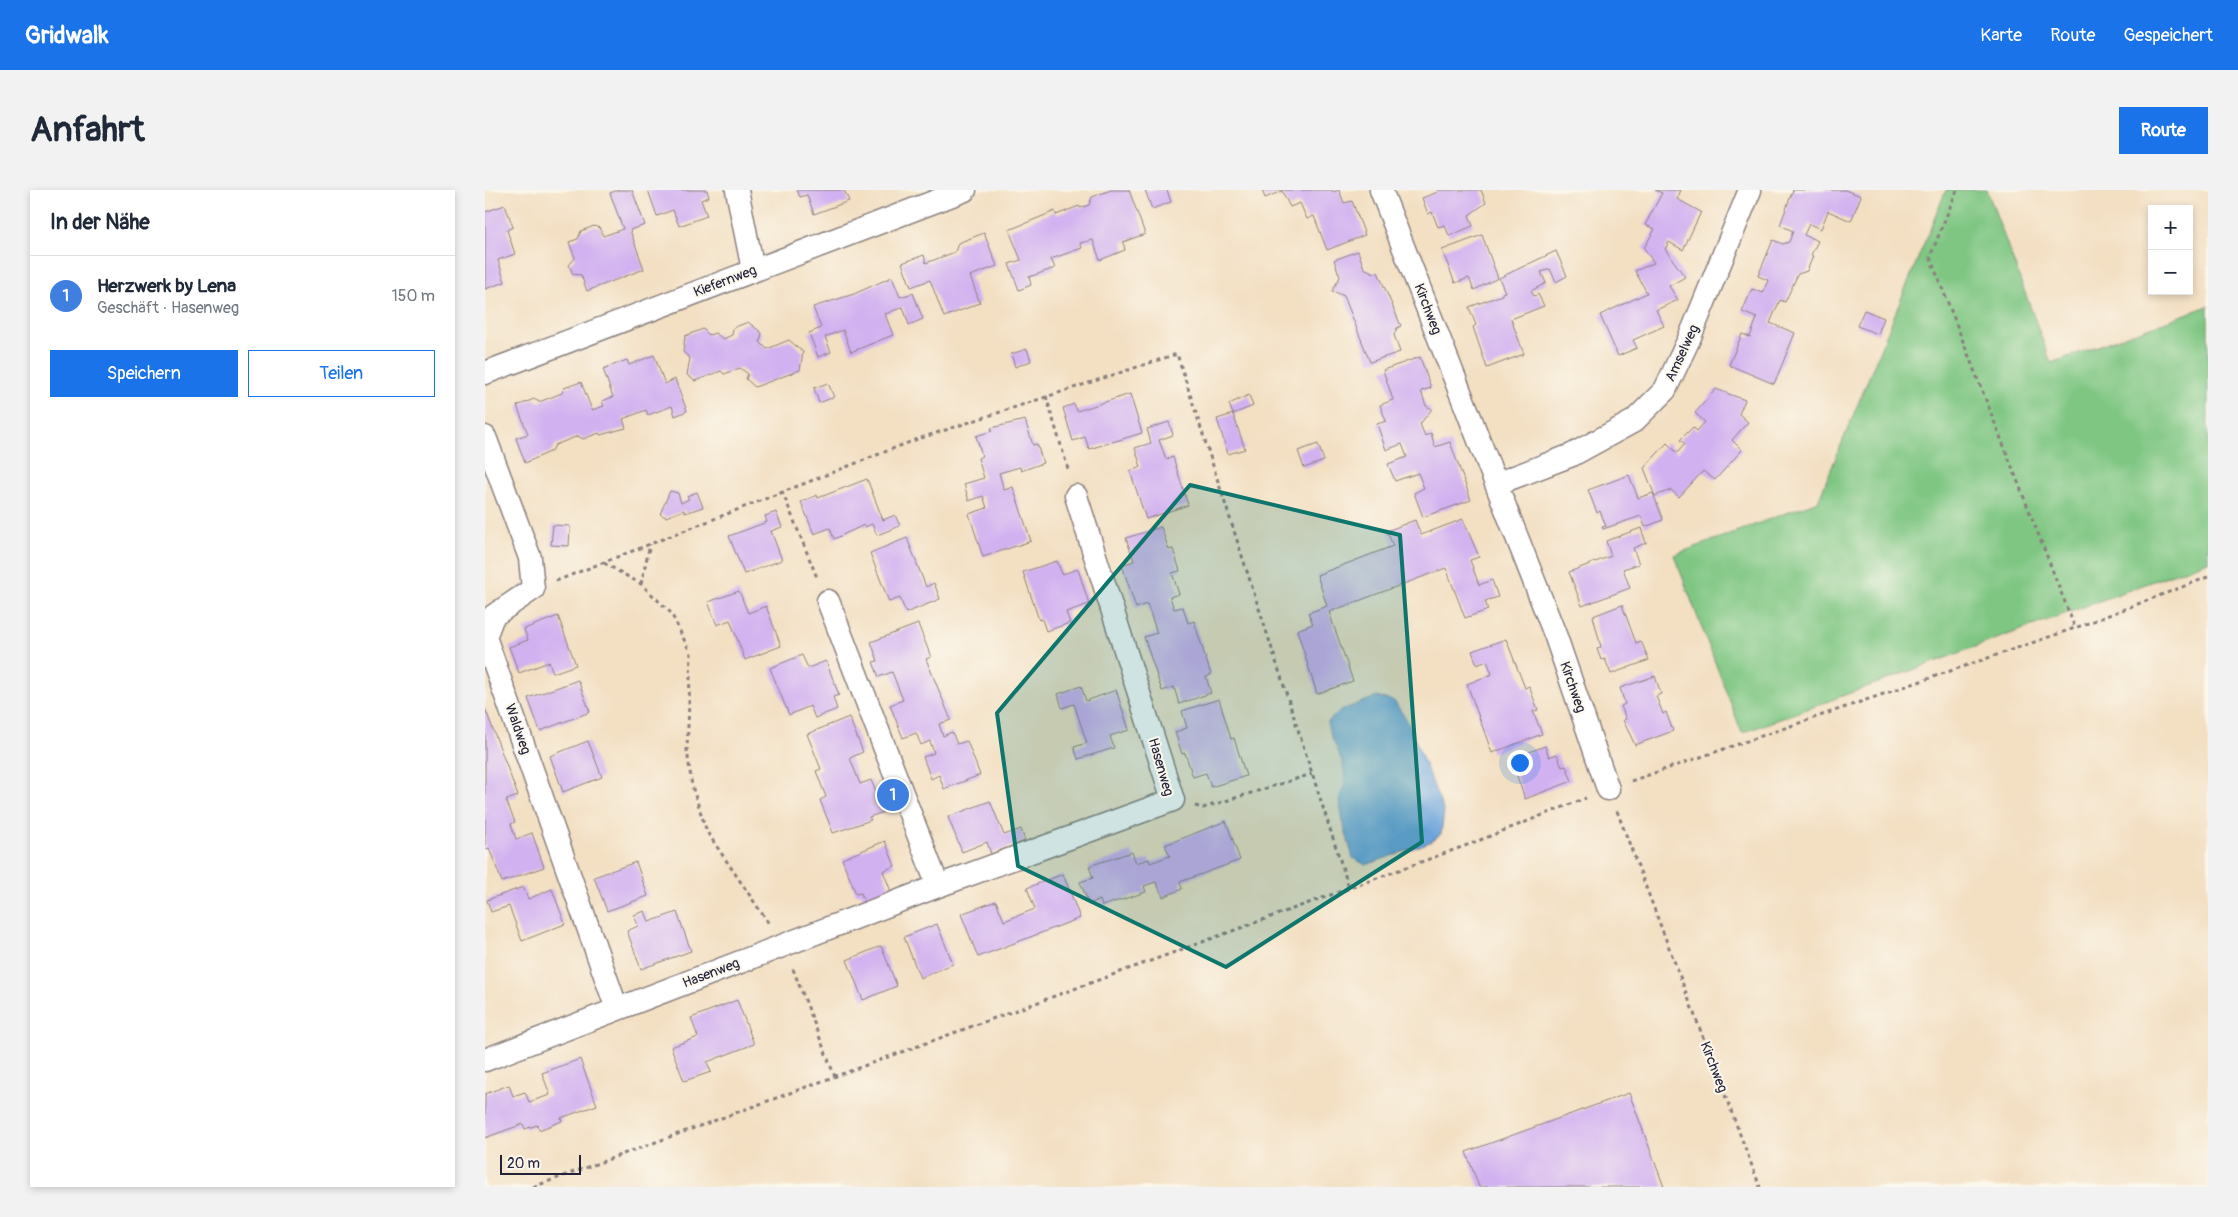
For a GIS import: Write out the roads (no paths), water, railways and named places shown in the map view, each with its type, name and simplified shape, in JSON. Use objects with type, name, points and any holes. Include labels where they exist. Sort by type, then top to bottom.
[{"type":"street","points":[[737,190],[753,270]]},
{"type":"street","name":"Kiefernweg","points":[[485,373],[965,190]]},
{"type":"street","name":"Kirchweg","points":[[1381,190],[1555,636],[1608,789]]},
{"type":"street","name":"Amselweg","points":[[1496,484],[1571,455],[1634,421],[1665,390],[1689,339],[1750,190]]},
{"type":"street","name":"Waldweg","points":[[485,437],[530,558],[533,589],[493,616],[485,637],[617,1009]]},
{"type":"street","name":"Hasenweg","points":[[485,1060],[938,886],[1173,800],[1076,496]]},
{"type":"street","points":[[828,601],[938,886]]},
{"type":"water","points":[[1376,697],[1394,701],[1408,722],[1444,812],[1441,834],[1430,842],[1366,865],[1353,858],[1347,837],[1340,801],[1345,781],[1344,771],[1327,723],[1339,711]]},
{"type":"place","name":"Herzwerk by Lena","points":[[893,795]]}]
